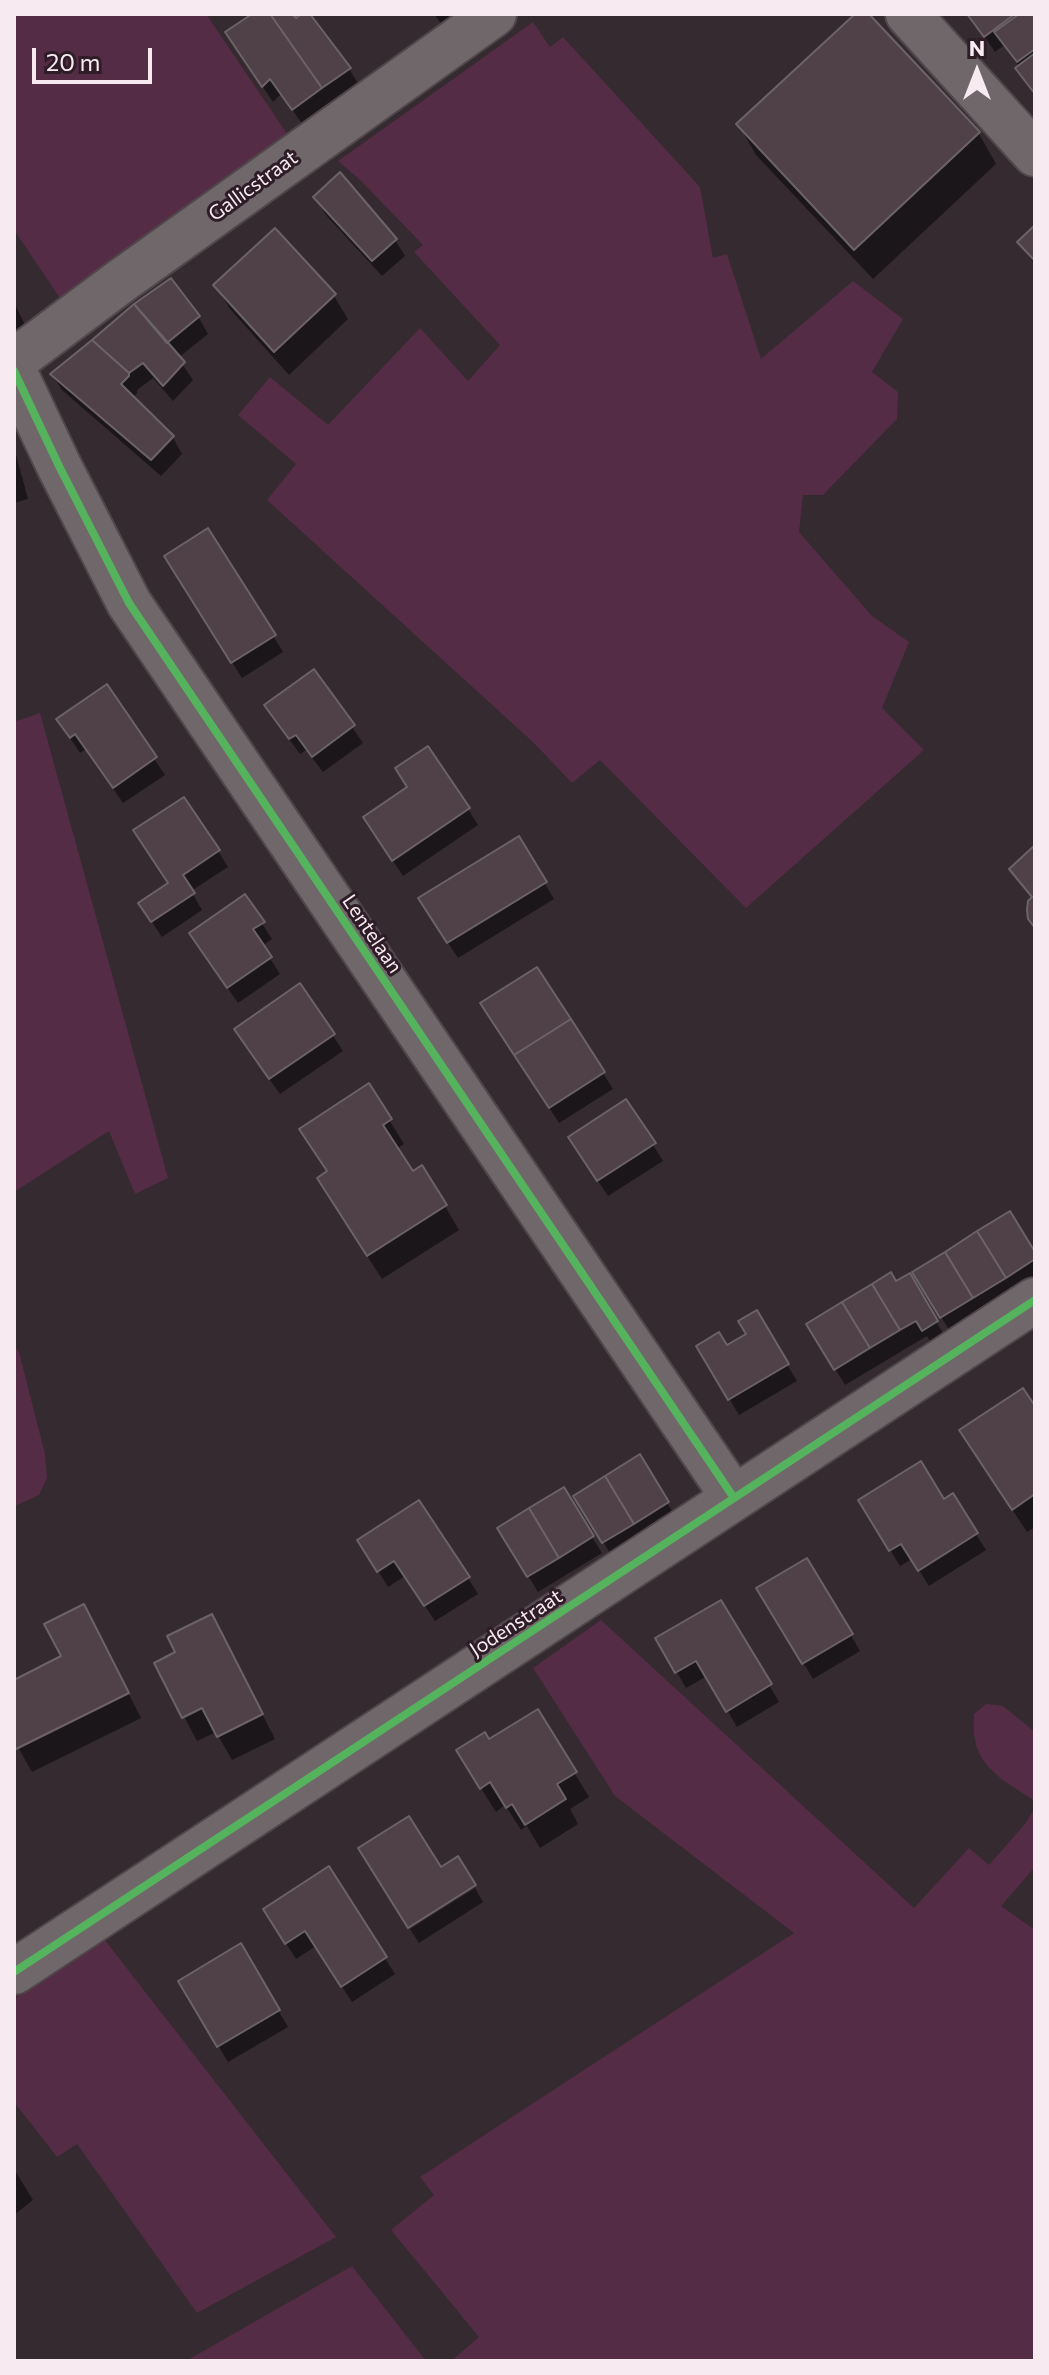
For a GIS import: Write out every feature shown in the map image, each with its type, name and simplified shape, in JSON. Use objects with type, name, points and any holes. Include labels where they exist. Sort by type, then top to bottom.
[{"type":"street","name":"Gallicstraat","points":[[14,361],[494,14]]},
{"type":"street","points":[[908,14],[1035,154]]},
{"type":"street","name":"Lentelaan","points":[[14,371],[129,603],[734,1498]]},
{"type":"street","name":"Jodenstraat","points":[[14,1972],[1035,1300]]},
{"type":"shaded area","points":[[14,14],[206,14],[290,138],[64,304],[14,230]]},
{"type":"shaded area","points":[[533,22],[550,47],[563,37],[700,187],[713,258],[727,254],[761,359],[853,281],[903,319],[872,372],[898,392],[897,419],[823,495],[803,495],[799,532],[872,616],[909,642],[882,708],[924,750],[746,908],[600,760],[572,783],[534,743],[267,500],[296,464],[238,415],[270,377],[328,425],[420,328],[468,381],[500,345],[414,252],[423,245],[338,161]]},
{"type":"shaded area","points":[[40,713],[168,1178],[135,1194],[109,1131],[14,1192],[14,722]]},
{"type":"shaded area","points":[[14,1346],[19,1352],[45,1454],[47,1478],[39,1495],[15,1506]]},
{"type":"shaded area","points":[[601,1620],[914,1908],[969,1848],[989,1865],[1035,1808],[1035,1867],[1001,1906],[1035,1930],[1035,2361],[451,2361],[479,2337],[391,2230],[434,2195],[420,2177],[794,1933],[615,1796],[533,1668]]},
{"type":"shaded area","points":[[986,1704],[1003,1706],[1035,1732],[1035,1801],[998,1776],[978,1751],[974,1714]]},
{"type":"shaded area","points":[[104,1939],[336,2237],[197,2313],[77,2144],[57,2157],[14,2102],[14,1999]]},
{"type":"shaded area","points":[[352,2266],[426,2361],[186,2361]]},
{"type":"building","points":[[252,14],[270,14],[322,88],[292,110],[270,79],[262,87],[225,32]]},
{"type":"building","points":[[270,14],[292,14],[296,18],[301,14],[310,14],[351,68],[322,88]]},
{"type":"building","points":[[855,14],[869,14],[980,132],[854,250],[736,124]]},
{"type":"building","points":[[967,14],[1015,14],[984,37]]},
{"type":"building","points":[[1019,14],[1035,14],[1035,49],[1017,62],[994,32]]},
{"type":"building","points":[[1035,53],[1035,94],[1015,68]]},
{"type":"building","points":[[340,172],[397,239],[372,261],[313,197]]},
{"type":"building","points":[[1035,225],[1035,261],[1017,242]]},
{"type":"building","points":[[275,228],[336,294],[274,352],[213,285]]},
{"type":"building","points":[[171,278],[200,316],[167,343],[134,304]]},
{"type":"building","points":[[134,304],[185,362],[163,386],[143,363],[129,373],[92,340]]},
{"type":"building","points":[[92,340],[129,373],[121,384],[174,436],[151,460],[50,374]]},
{"type":"building","points":[[208,528],[276,635],[231,663],[164,556]]},
{"type":"building","points":[[314,669],[355,725],[312,757],[296,735],[289,739],[264,705]]},
{"type":"building","points":[[107,684],[157,757],[113,788],[75,734],[70,738],[56,719]]},
{"type":"building","points":[[428,746],[470,808],[392,861],[363,817],[407,787],[395,768]]},
{"type":"building","points":[[184,797],[220,850],[183,875],[195,893],[151,922],[138,903],[168,883],[133,830]]},
{"type":"building","points":[[519,836],[547,882],[447,943],[418,898]]},
{"type":"building","points":[[1035,845],[1035,928],[1028,919],[1027,910],[1032,897],[1009,869]]},
{"type":"building","points":[[245,894],[265,922],[253,929],[272,957],[227,988],[189,933]]},
{"type":"building","points":[[537,967],[571,1019],[514,1055],[480,1003]]},
{"type":"building","points":[[300,983],[335,1034],[269,1079],[234,1029]]},
{"type":"building","points":[[571,1019],[605,1072],[549,1108],[514,1055]]},
{"type":"building","points":[[369,1083],[392,1119],[383,1125],[413,1171],[422,1165],[447,1205],[367,1256],[317,1178],[327,1171],[299,1129]]},
{"type":"building","points":[[626,1099],[656,1143],[597,1181],[568,1137]]},
{"type":"building","points":[[1010,1211],[1035,1252],[1035,1259],[1006,1278],[977,1231]]},
{"type":"building","points":[[977,1231],[1006,1278],[973,1298],[945,1252]]},
{"type":"building","points":[[945,1252],[973,1298],[940,1318],[912,1272]]},
{"type":"building","points":[[891,1272],[896,1281],[910,1273],[938,1321],[922,1331],[916,1321],[900,1330],[872,1284]]},
{"type":"building","points":[[872,1284],[900,1330],[870,1348],[842,1302]]},
{"type":"building","points":[[842,1302],[870,1348],[834,1370],[806,1324]]},
{"type":"building","points":[[757,1310],[789,1364],[728,1400],[696,1346],[719,1332],[727,1345],[746,1334],[738,1321]]},
{"type":"building","points":[[1023,1388],[1035,1406],[1035,1494],[1012,1510],[959,1430]]},
{"type":"building","points":[[640,1454],[669,1502],[634,1524],[605,1476]]},
{"type":"building","points":[[921,1461],[944,1499],[953,1493],[978,1533],[918,1571],[901,1544],[889,1551],[858,1500]]},
{"type":"building","points":[[605,1476],[634,1524],[602,1543],[573,1496]]},
{"type":"building","points":[[564,1487],[594,1536],[559,1558],[529,1508]]},
{"type":"building","points":[[419,1500],[470,1577],[424,1606],[394,1561],[377,1572],[357,1540]]},
{"type":"building","points":[[529,1508],[559,1558],[527,1577],[497,1528]]},
{"type":"building","points":[[807,1558],[853,1634],[802,1664],[756,1588]]},
{"type":"building","points":[[721,1600],[772,1684],[726,1712],[696,1661],[675,1673],[655,1638]]},
{"type":"building","points":[[84,1604],[129,1693],[16,1749],[14,1680],[61,1656],[44,1624]]},
{"type":"building","points":[[212,1614],[263,1714],[217,1737],[202,1708],[182,1718],[154,1663],[175,1652],[167,1636]]},
{"type":"building","points":[[538,1709],[577,1772],[557,1784],[566,1799],[525,1825],[512,1804],[506,1808],[490,1782],[480,1789],[456,1750],[485,1732],[489,1739]]},
{"type":"building","points":[[409,1816],[441,1867],[458,1856],[476,1885],[408,1928],[358,1848]]},
{"type":"building","points":[[329,1866],[387,1957],[341,1987],[305,1931],[285,1944],[263,1909]]},
{"type":"building","points":[[241,1943],[280,2010],[217,2047],[178,1981]]},
{"type":"cycle path","points":[[14,371],[129,603],[734,1498]]},
{"type":"cycle path","points":[[14,1972],[1035,1300]]}]
